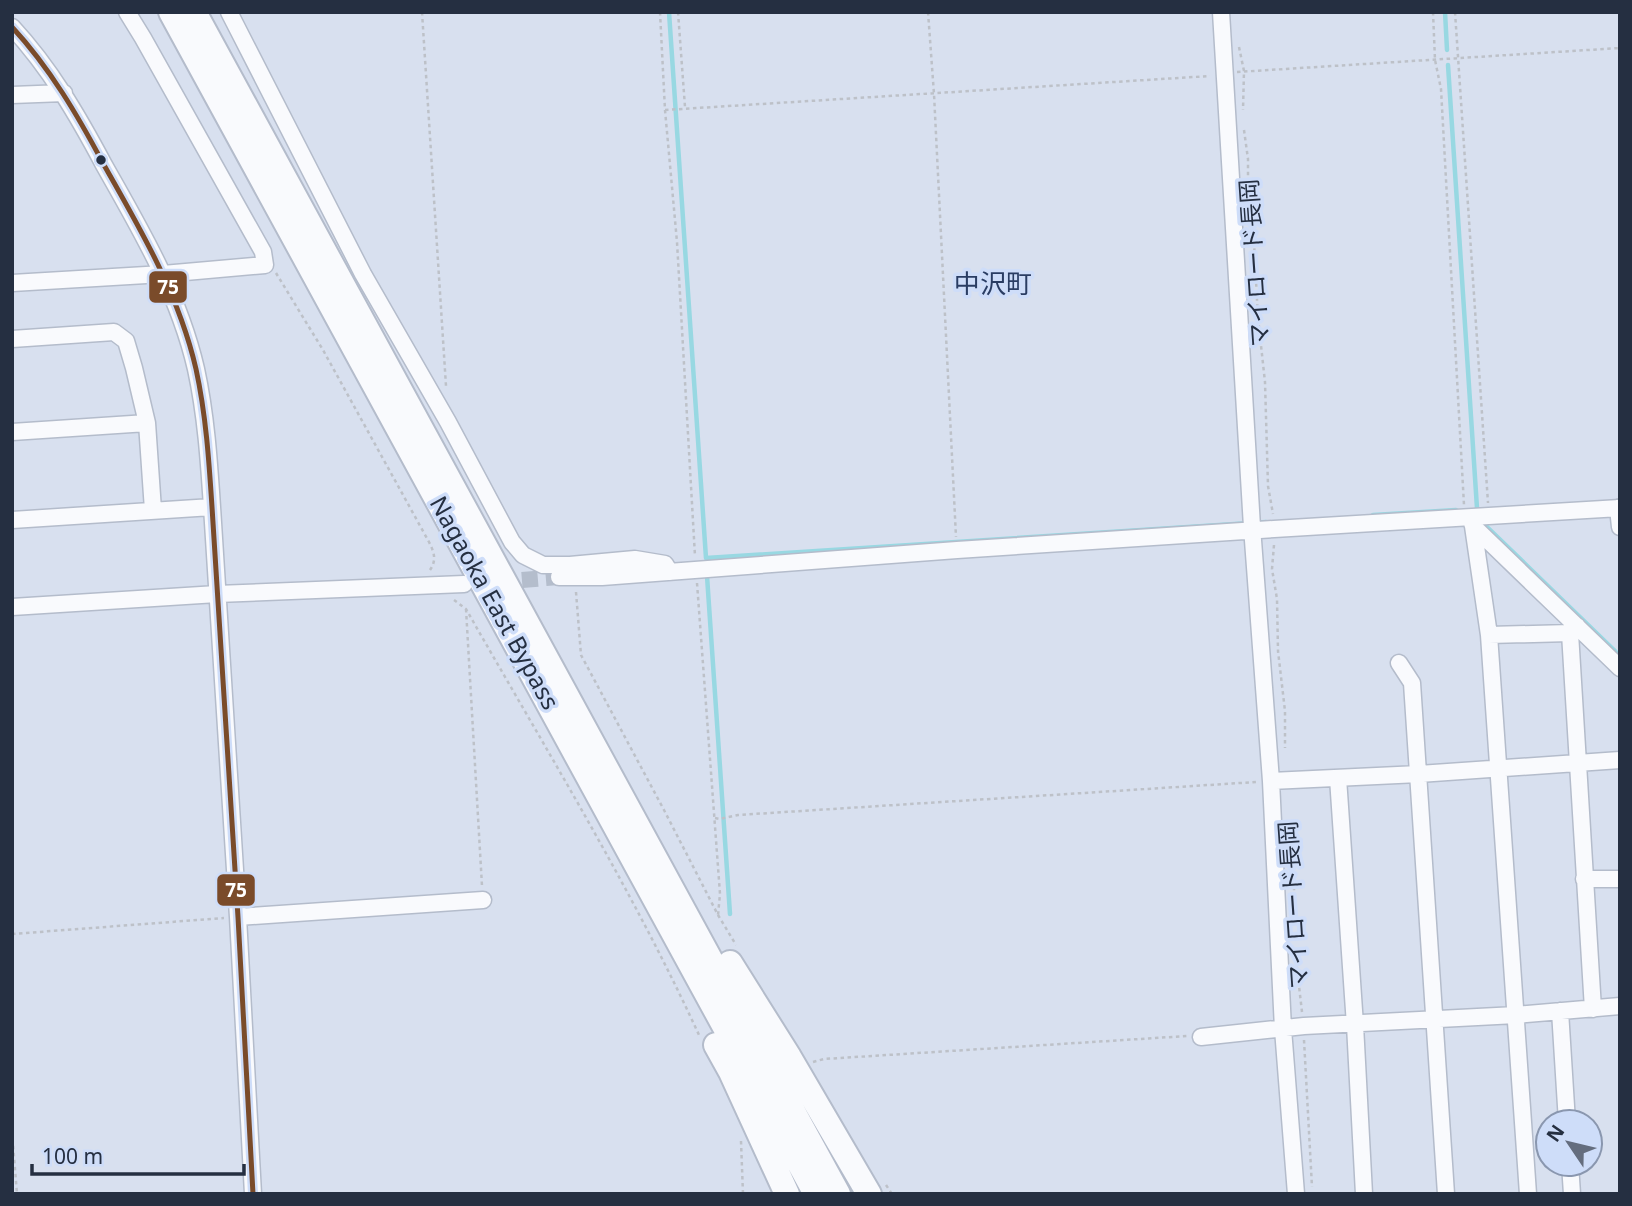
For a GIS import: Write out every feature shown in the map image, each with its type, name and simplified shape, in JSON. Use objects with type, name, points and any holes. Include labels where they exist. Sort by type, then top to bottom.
[{"type":"highway","name":"Nagaoka East Bypass","points":[[171,12],[816,1194]]},
{"type":"highway","name":"Nagaoka East Bypass","points":[[194,12],[838,1194]]},
{"type":"highway","points":[[445,514],[563,754],[683,976],[787,1194]]},
{"type":"highway","points":[[593,743],[789,1058],[877,1188]]},
{"type":"street","points":[[12,283],[265,265],[263,252],[127,12]]},
{"type":"street","points":[[229,12],[363,274],[449,422],[512,542],[523,555],[543,565],[635,559],[665,564],[670,572]]},
{"type":"street","points":[[1221,12],[1252,525],[1271,781],[1283,1029],[1296,1194]]},
{"type":"street","points":[[12,27],[64,93],[148,243],[184,329],[195,368],[208,448],[253,1194]]},
{"type":"street","points":[[12,95],[64,93]]},
{"type":"street","points":[[12,339],[114,332],[126,341],[135,368],[146,423],[153,510]]},
{"type":"street","points":[[12,432],[146,423]]},
{"type":"street","points":[[12,520],[212,507]]},
{"type":"street","points":[[559,577],[670,572],[1252,525],[1470,520],[1489,516],[1619,508],[1620,527]]},
{"type":"street","points":[[1470,520],[1574,629],[1620,668]]},
{"type":"street","points":[[1470,520],[1489,635],[1528,1194]]},
{"type":"street","points":[[12,607],[218,594],[464,584]]},
{"type":"street","points":[[1489,635],[1574,629]]},
{"type":"street","points":[[1574,629],[1584,879],[1593,1009]]},
{"type":"street","points":[[1399,663],[1412,683],[1446,1194]]},
{"type":"street","points":[[1271,781],[1620,760]]},
{"type":"street","points":[[1338,778],[1364,1194]]},
{"type":"street","points":[[1584,879],[1620,879]]},
{"type":"street","points":[[238,917],[482,900]]},
{"type":"street","points":[[1200,1037],[1304,1026],[1516,1015],[1620,1006]]},
{"type":"street","points":[[1560,1011],[1566,1108]]},
{"type":"path","points":[[422,12],[449,422]]},
{"type":"path","points":[[660,12],[677,242],[696,569],[718,819],[718,915]]},
{"type":"path","points":[[678,12],[683,108]]},
{"type":"path","points":[[928,12],[956,538]]},
{"type":"path","points":[[1433,12],[1441,89],[1470,520]]},
{"type":"path","points":[[1455,12],[1489,516]]},
{"type":"path","points":[[1240,47],[1244,71],[1243,118]]},
{"type":"path","points":[[667,110],[1207,77],[1244,71],[1620,48]]},
{"type":"path","name":"マイロード長岡","points":[[1245,131],[1248,199],[1265,382],[1268,486],[1273,515]]},
{"type":"path","points":[[265,265],[278,274],[323,350],[429,542],[435,563],[424,575]]},
{"type":"path","points":[[1274,542],[1272,569],[1277,599],[1278,650],[1285,710],[1284,756]]},
{"type":"path","points":[[581,586],[576,592],[581,655],[718,915],[739,949]]},
{"type":"path","points":[[448,598],[457,601],[466,609],[627,895],[702,1041]]},
{"type":"path","points":[[466,609],[482,900]]},
{"type":"path","points":[[718,819],[738,815],[1271,781]]},
{"type":"path","name":"マイロード長岡","points":[[1290,831],[1294,868],[1294,931]]},
{"type":"path","points":[[12,934],[238,917]]},
{"type":"path","name":"マイロード長岡","points":[[1295,956],[1303,1016]]},
{"type":"path","points":[[1304,1033],[1312,1194]]},
{"type":"path","points":[[808,1063],[824,1059],[1193,1035],[1200,1037]]},
{"type":"path","points":[[12,1132],[17,1194]]},
{"type":"path","points":[[740,1135],[743,1194]]},
{"type":"path","points":[[877,1188],[892,1194]]},
{"type":"waterway","points":[[669,12],[706,558],[1266,522]]},
{"type":"waterway","points":[[1445,12],[1447,50]]},
{"type":"waterway","points":[[1448,65],[1477,508]]},
{"type":"waterway","points":[[1373,515],[1456,510]]},
{"type":"waterway","points":[[1485,525],[1620,657]]},
{"type":"waterway","points":[[707,576],[730,914]]},
{"type":"tunnel","points":[[498,582],[559,577]]},
{"type":"transit line","name":"75","points":[[12,27],[39,59],[62,93],[132,214],[180,315],[196,369],[205,421],[211,490],[253,1194]]},
{"type":"district","name":"中沢町","points":[[993,284]]}]
